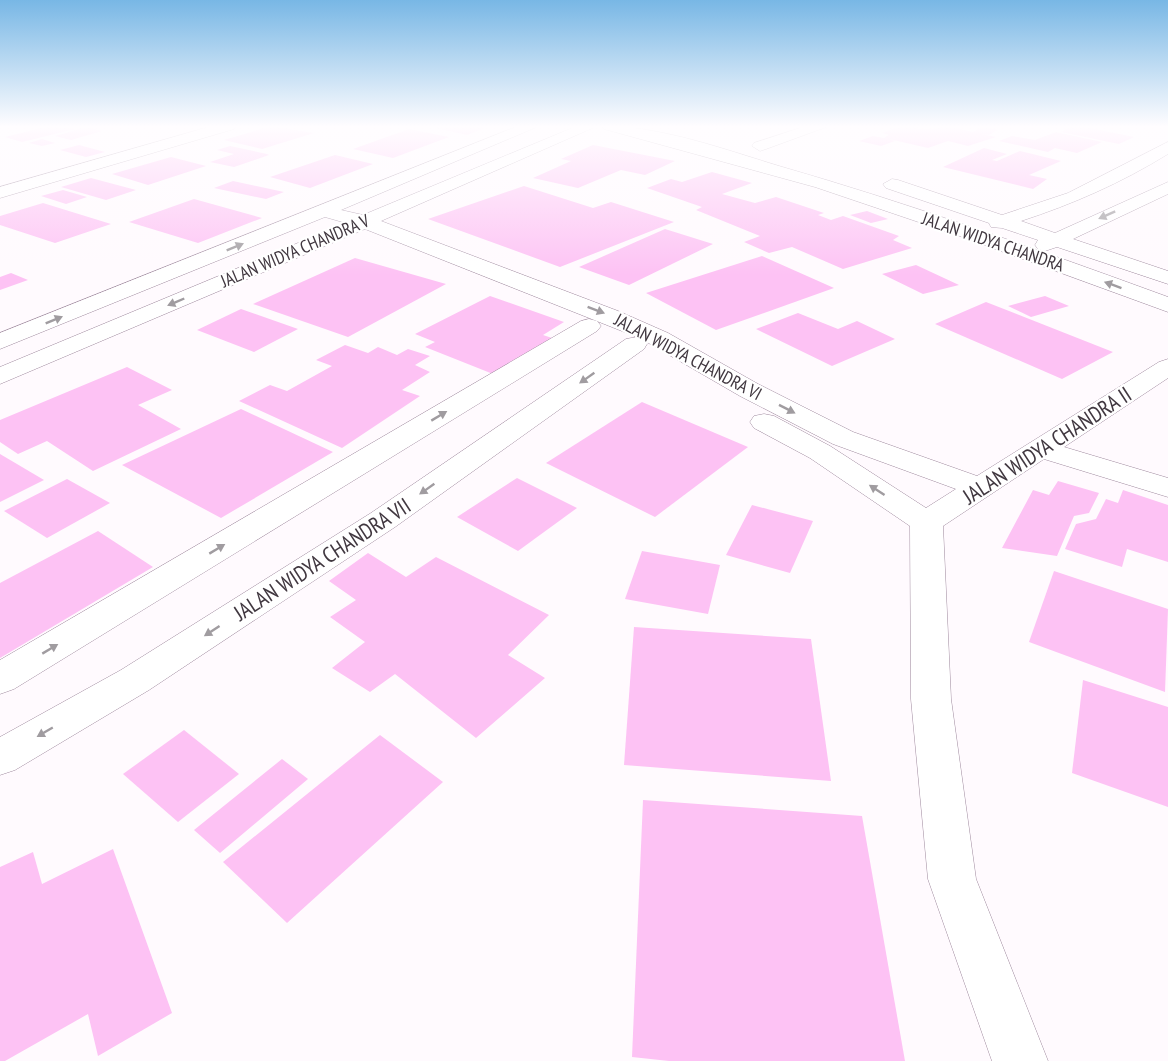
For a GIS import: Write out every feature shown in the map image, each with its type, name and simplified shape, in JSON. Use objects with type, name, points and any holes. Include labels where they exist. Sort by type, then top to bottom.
[{"type":"street","points":[[0,193],[60,176]]},
{"type":"street","name":"JALAN WIDYA CHANDRA V","points":[[0,342],[410,176]]},
{"type":"street","name":"JALAN WIDYA CHANDRA V","points":[[0,376],[474,176]]},
{"type":"street","name":"JALAN WIDYA CHANDRA","points":[[795,176],[1029,253],[1168,305]]},
{"type":"street","points":[[970,233],[1074,197],[1118,176]]},
{"type":"street","name":"JALAN WIDYA CHANDRA","points":[[877,179],[1005,220],[1168,278]]},
{"type":"street","points":[[1029,253],[1168,187]]},
{"type":"street","name":"JALAN WIDYA CHANDRA VI","points":[[316,214],[610,316],[659,338],[749,390],[843,438],[980,487]]},
{"type":"street","name":"JALAN WIDYA CHANDRA VI","points":[[356,226],[635,344],[722,400],[820,452],[926,522]]},
{"type":"street","points":[[0,679],[589,326]]},
{"type":"street","name":"JALAN WIDYA CHANDRA VII","points":[[0,758],[135,680],[383,520],[635,344]]},
{"type":"street","name":"JALAN WIDYA CHANDRA II","points":[[926,522],[1168,367]]},
{"type":"street","points":[[1041,449],[1168,488]]},
{"type":"street","points":[[926,522],[931,699],[952,879],[1020,1061]]},
{"type":"building","points":[[117,176],[177,176],[148,185]]},
{"type":"building","points":[[274,176],[343,176],[310,188],[270,177]]},
{"type":"building","points":[[539,176],[608,176],[578,188],[533,178]]},
{"type":"building","points":[[701,176],[725,176],[752,183],[722,194],[755,203],[776,197],[824,213],[818,215],[831,220],[843,216],[899,236],[893,240],[912,248],[843,269],[792,247],[769,253],[744,242],[760,236],[696,210],[702,207],[647,188],[671,179],[682,182]]},
{"type":"building","points":[[978,176],[1031,176],[1047,179],[1033,189]]},
{"type":"building","points":[[91,178],[136,190],[106,200],[61,187]]},
{"type":"building","points":[[233,181],[284,192],[266,199],[214,188]]},
{"type":"building","points":[[524,186],[593,208],[611,202],[674,222],[560,267],[428,219]]},
{"type":"building","points":[[63,190],[87,197],[66,204],[41,196]]},
{"type":"building","points":[[194,199],[262,218],[198,243],[129,222]]},
{"type":"building","points":[[43,203],[111,224],[55,243],[0,225],[0,216]]},
{"type":"building","points":[[867,211],[888,219],[871,223],[850,215]]},
{"type":"building","points":[[665,229],[713,244],[629,285],[579,267]]},
{"type":"building","points":[[762,256],[834,288],[716,330],[646,293]]},
{"type":"building","points":[[355,258],[446,284],[348,337],[253,304]]},
{"type":"building","points":[[916,265],[959,285],[923,294],[882,274]]},
{"type":"building","points":[[11,273],[28,280],[0,290],[0,277]]},
{"type":"building","points":[[490,296],[564,322],[543,335],[555,339],[493,374],[425,347],[435,342],[415,334]]},
{"type":"building","points":[[1045,296],[1069,306],[1031,317],[1008,306]]},
{"type":"building","points":[[986,302],[1113,352],[1062,379],[935,324]]},
{"type":"building","points":[[241,309],[298,329],[254,352],[197,330]]},
{"type":"building","points":[[798,313],[838,329],[857,321],[895,339],[832,366],[756,329]]},
{"type":"building","points":[[345,345],[368,353],[378,347],[397,355],[408,349],[430,356],[415,365],[430,372],[402,390],[420,396],[342,448],[239,401],[270,385],[287,391],[332,366],[316,360]]},
{"type":"building","points":[[127,367],[172,390],[138,405],[181,429],[93,471],[47,441],[18,454],[0,442],[0,420]]},
{"type":"building","points":[[642,402],[748,447],[655,517],[546,463]]},
{"type":"building","points":[[241,409],[333,452],[221,518],[122,465]]},
{"type":"building","points":[[0,454],[44,480],[0,502]]},
{"type":"building","points":[[517,478],[577,508],[518,551],[457,517]]},
{"type":"building","points":[[67,479],[110,503],[47,538],[4,511]]},
{"type":"building","points":[[1058,481],[1099,493],[1089,513],[1074,516],[1057,556],[1002,548],[1033,490],[1049,495]]},
{"type":"building","points":[[1123,490],[1168,505],[1168,562],[1127,549],[1122,567],[1065,549],[1076,524],[1096,519],[1106,499],[1118,503]]},
{"type":"building","points":[[752,505],[813,521],[790,573],[726,555]]},
{"type":"building","points":[[98,531],[153,567],[0,658],[0,583]]},
{"type":"building","points":[[642,551],[720,565],[708,614],[625,599]]},
{"type":"building","points":[[368,553],[406,577],[436,557],[549,615],[508,655],[545,678],[476,738],[395,674],[370,692],[332,668],[365,642],[330,617],[356,600],[329,581]]},
{"type":"building","points":[[1054,571],[1168,609],[1165,692],[1029,642]]},
{"type":"building","points":[[634,627],[811,639],[831,781],[624,765]]},
{"type":"building","points":[[1083,680],[1168,707],[1168,807],[1072,773]]},
{"type":"building","points":[[184,730],[239,774],[178,822],[123,774]]},
{"type":"building","points":[[380,735],[443,782],[287,923],[223,862]]},
{"type":"building","points":[[282,759],[308,779],[220,853],[194,830]]},
{"type":"building","points":[[643,800],[862,816],[905,1061],[669,1061],[632,1057]]},
{"type":"building","points":[[113,849],[172,1013],[98,1056],[88,1014],[5,1061],[0,1061],[0,867],[33,852],[42,884]]}]
